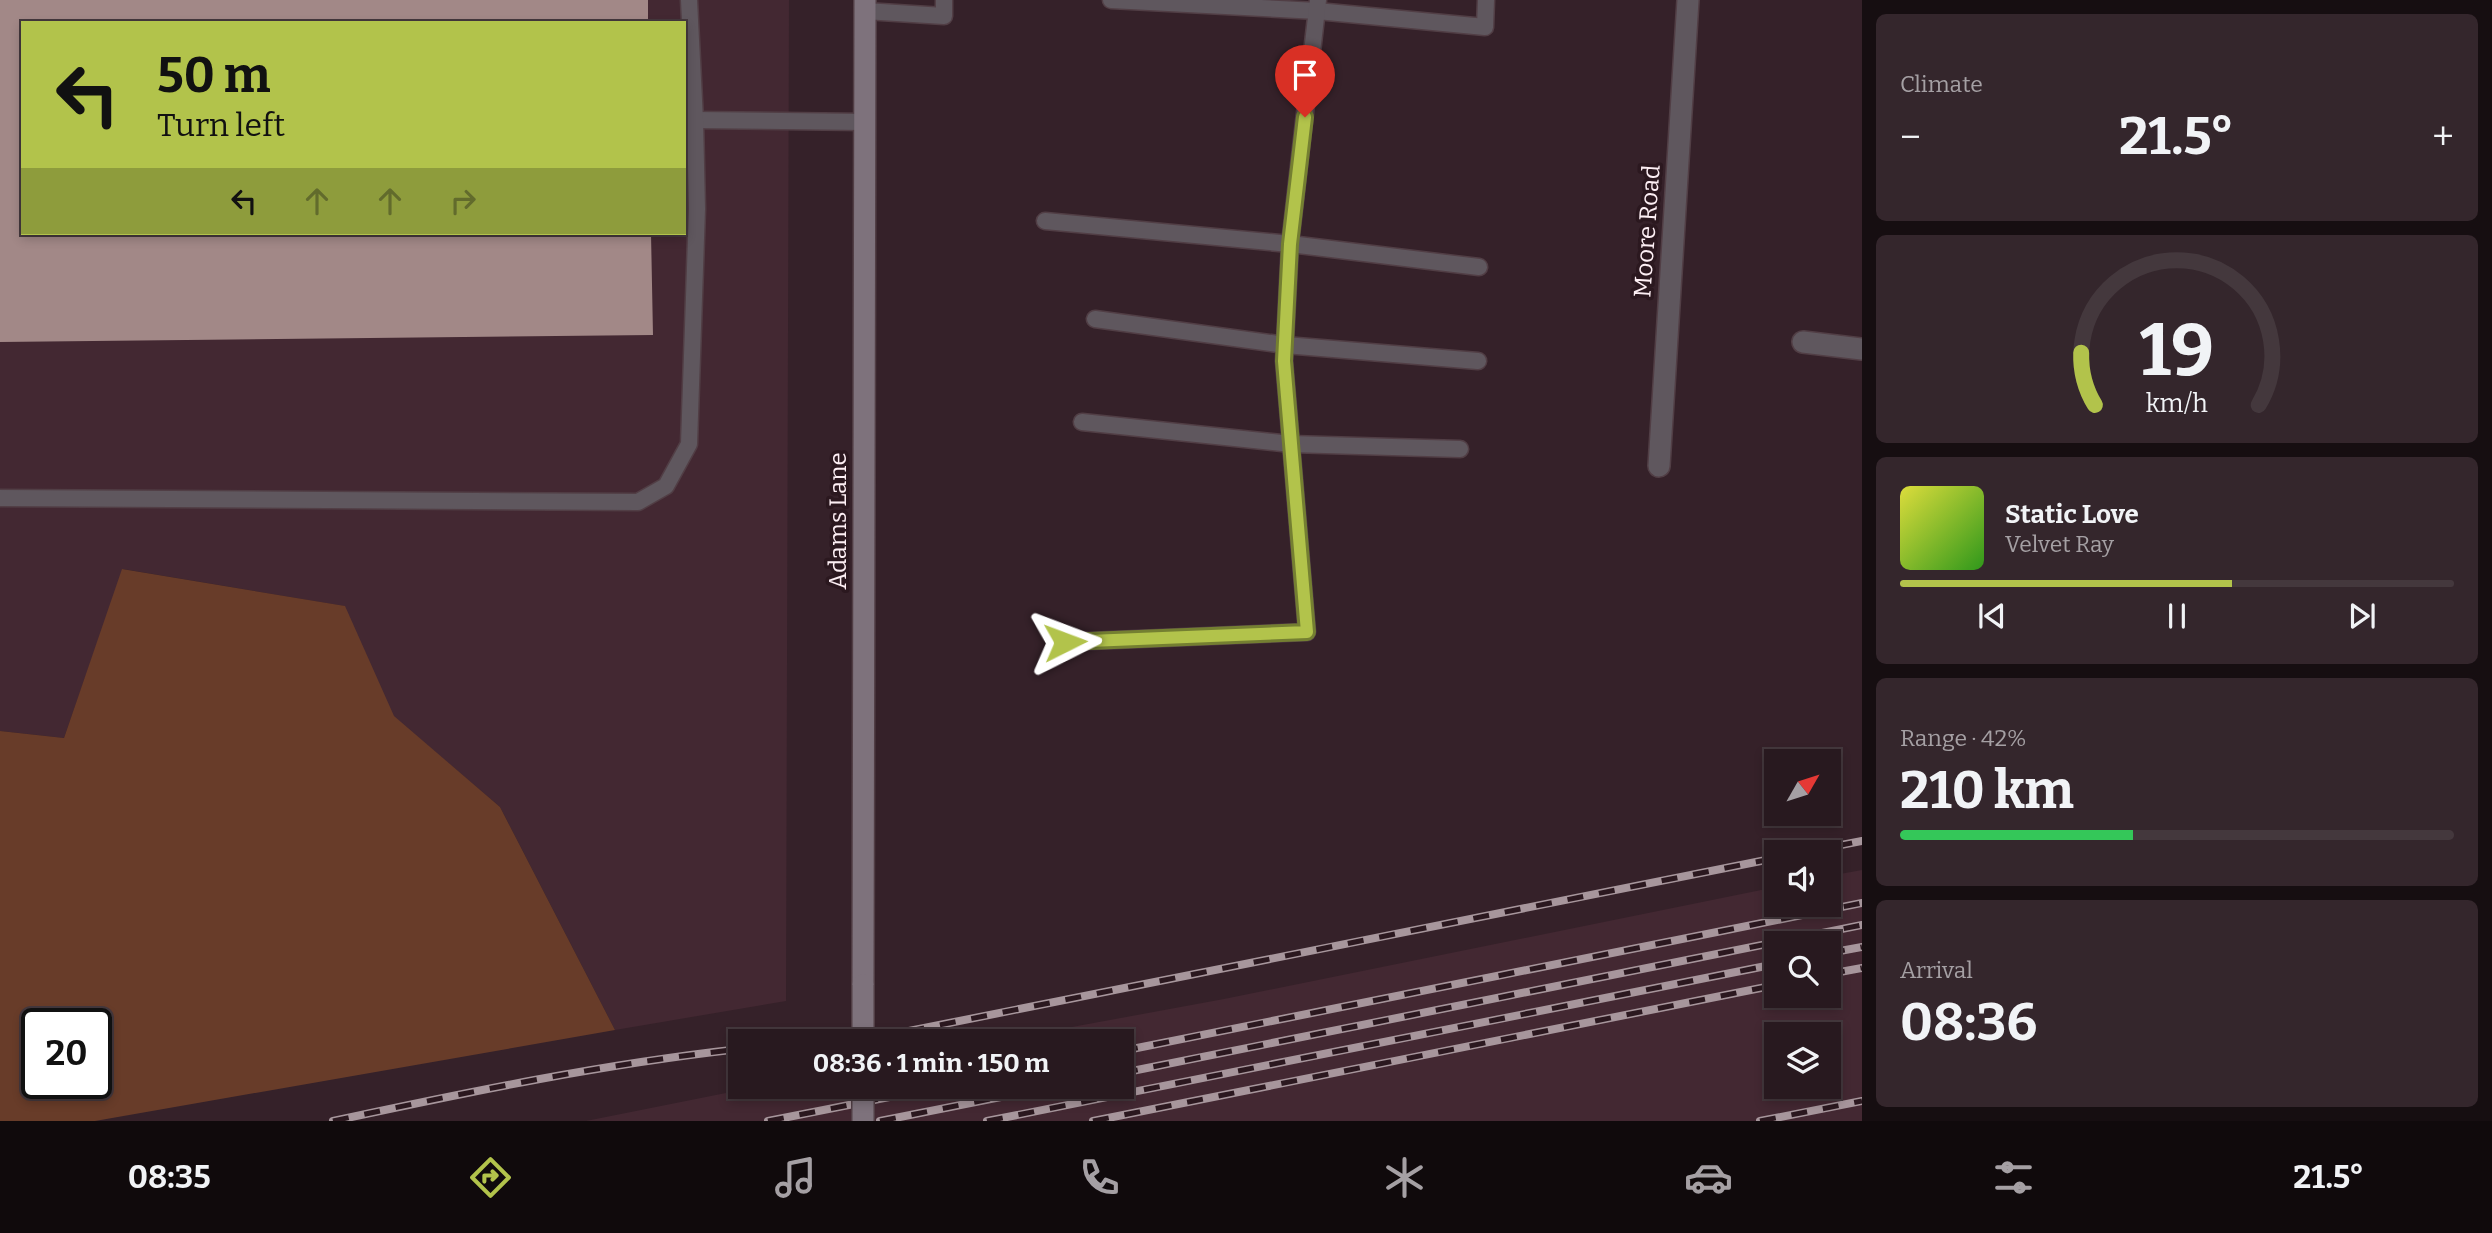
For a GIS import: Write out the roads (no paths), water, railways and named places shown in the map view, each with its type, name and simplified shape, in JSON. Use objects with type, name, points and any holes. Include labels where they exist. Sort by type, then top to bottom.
[{"type":"street","name":"Moore Road","points":[[1659,466],[1688,0]]},
{"type":"street","name":"Adams Lane","points":[[863,1029],[865,6]]},
{"type":"street","points":[[1803,342],[1862,349]]},
{"type":"street","points":[[863,1099],[863,1121]]},
{"type":"lane","points":[[0,498],[638,502],[666,486],[689,444],[696,222],[695,120],[689,0]]},
{"type":"lane","points":[[865,6],[944,16],[944,0]]},
{"type":"lane","points":[[1111,0],[1318,5],[1485,27],[1486,0]]},
{"type":"lane","points":[[1065,642],[1307,632],[1284,361],[1290,244],[1318,5]]},
{"type":"lane","points":[[695,120],[865,122]]},
{"type":"lane","points":[[1045,220],[1290,244],[1479,267]]},
{"type":"lane","points":[[1095,319],[1285,345],[1478,361]]},
{"type":"lane","points":[[1082,422],[1291,444],[1460,449]]},
{"type":"railway","points":[[1841,845],[1862,841]]},
{"type":"railway","points":[[919,1029],[1764,860]]},
{"type":"railway","points":[[1134,1049],[1862,903]]},
{"type":"railway","points":[[1134,1071],[1862,925]]},
{"type":"railway","points":[[1841,951],[1862,947]]},
{"type":"railway","points":[[987,1121],[1764,966]]},
{"type":"railway","points":[[1841,972],[1862,968]]},
{"type":"railway","points":[[1093,1121],[1764,987]]},
{"type":"railway","points":[[333,1121],[485,1089],[728,1050]]},
{"type":"railway","points":[[768,1121],[879,1099]]},
{"type":"railway","points":[[880,1121],[991,1099]]},
{"type":"railway","points":[[1760,1121],[1862,1101]]}]
